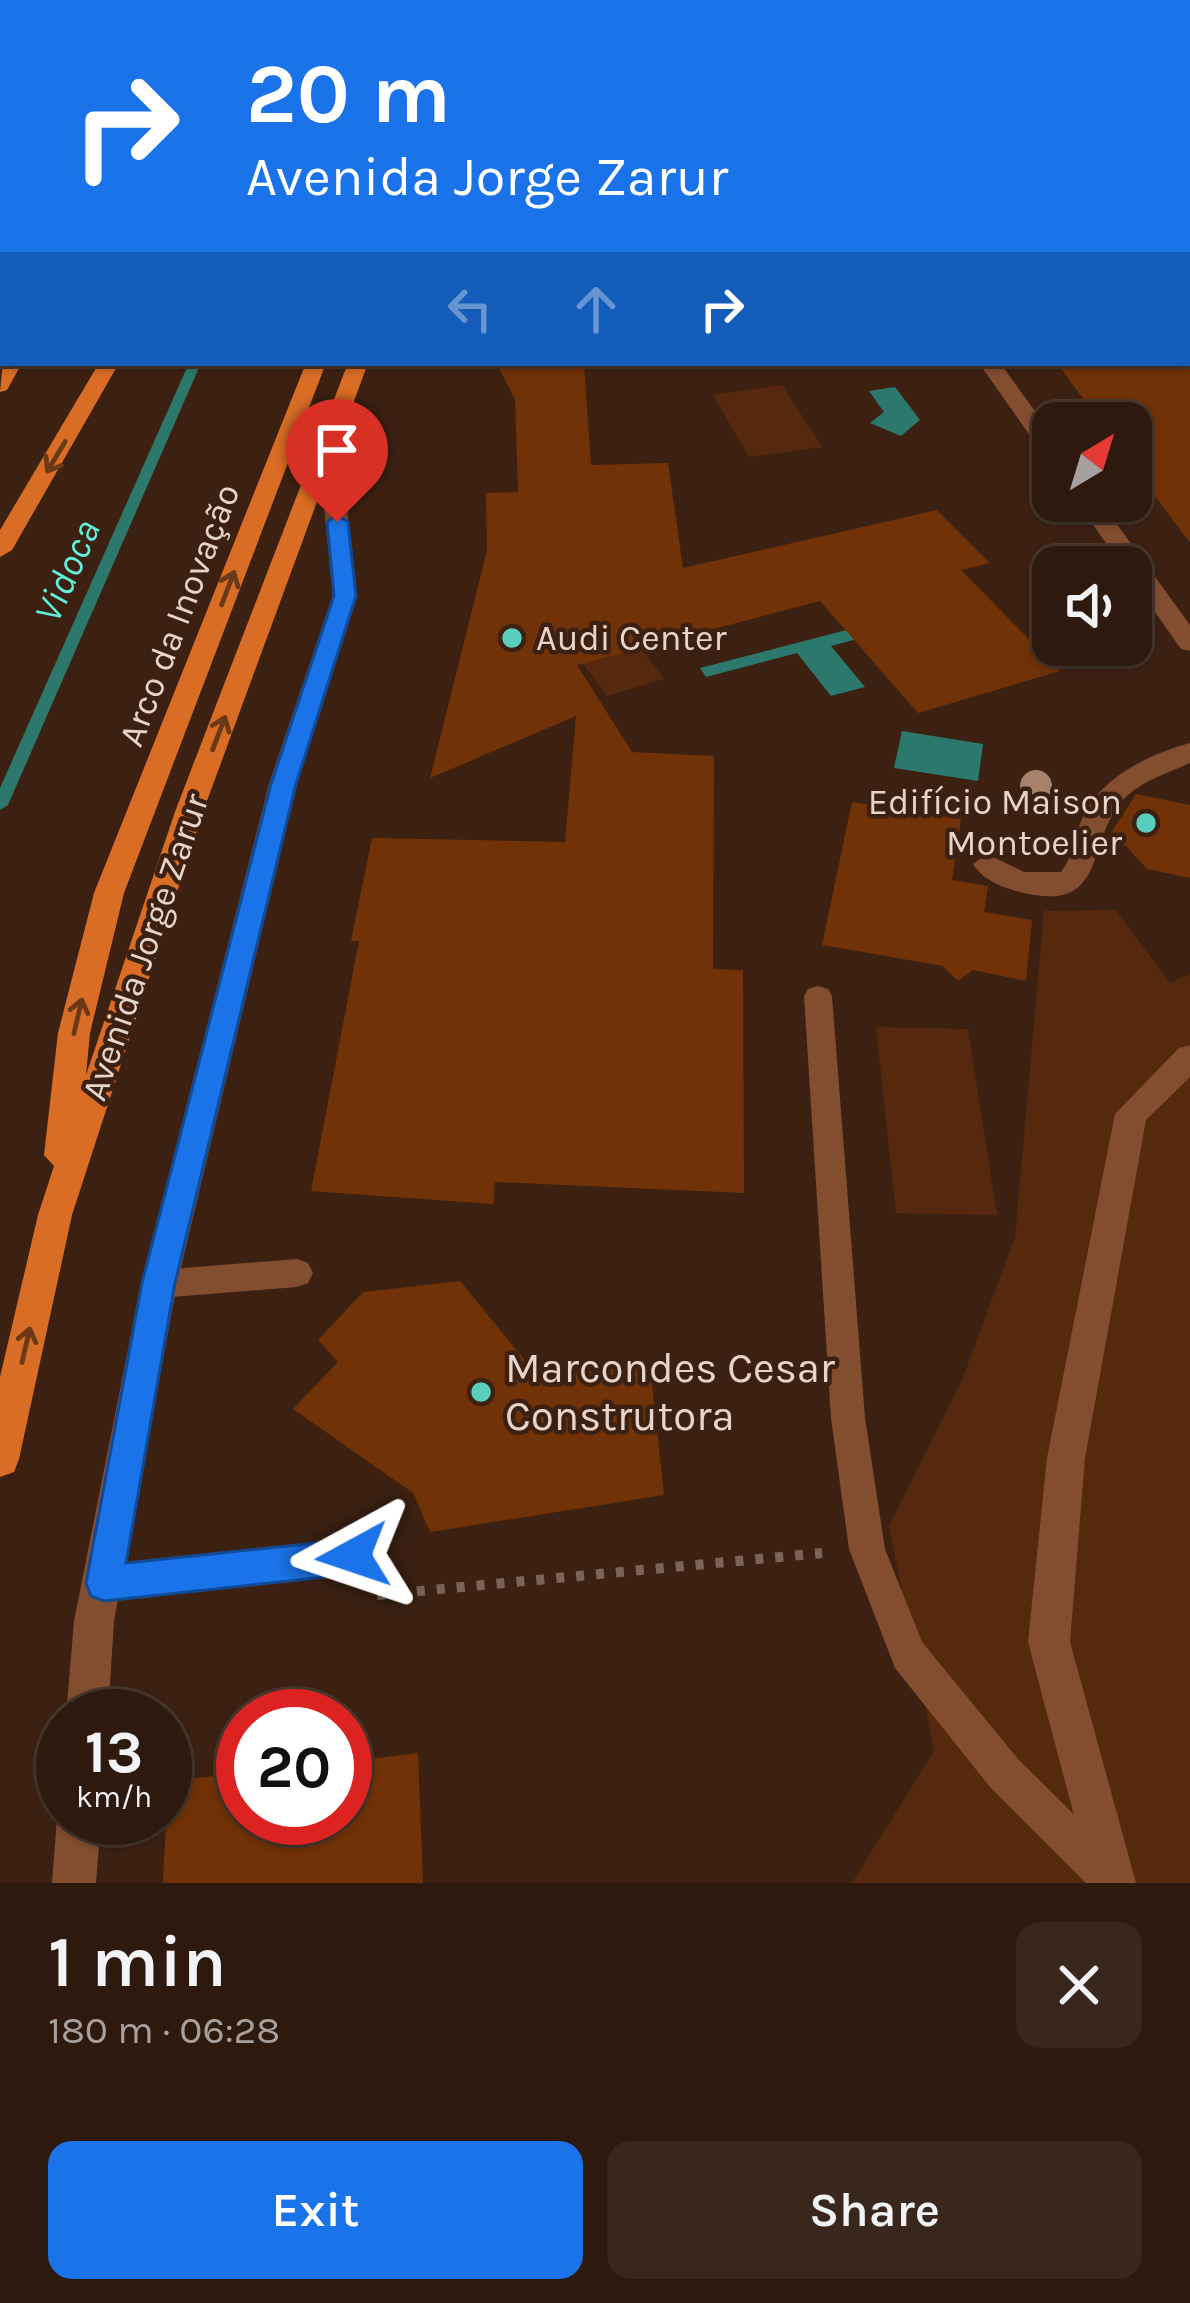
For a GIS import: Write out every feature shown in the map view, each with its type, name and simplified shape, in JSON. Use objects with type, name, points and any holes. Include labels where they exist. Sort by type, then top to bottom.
[{"type":"main road","points":[[0,550],[107,366]]},
{"type":"main road","name":"Arco da Inovação","points":[[55,1215],[74,1033],[109,893],[315,366]]},
{"type":"main road","name":"Avenida Jorge Zarur","points":[[0,1459],[55,1215],[190,809],[357,366]]},
{"type":"street","points":[[991,366],[1032,423]]},
{"type":"street","name":"Avenida Jorge Zarur","points":[[89,1689],[94,1622],[158,1283],[283,784],[345,596],[329,448]]},
{"type":"street","points":[[1103,522],[1190,643]]},
{"type":"street","points":[[987,864],[1016,881],[1061,887],[1074,883],[1081,873],[1085,836],[1114,791],[1190,752]]},
{"type":"street","points":[[1112,1880],[1049,1642],[1066,1458],[1131,1114],[1190,1057]]},
{"type":"street","points":[[74,1883],[77,1845]]},
{"type":"lane","points":[[818,996],[848,1418],[867,1549],[908,1655],[1004,1773],[1112,1880]]},
{"type":"lane","points":[[158,1283],[298,1273]]},
{"type":"lane","points":[[104,1583],[353,1556]]},
{"type":"path","points":[[354,1597],[867,1549]]},
{"type":"shaded area","points":[[782,385],[822,447],[749,457],[713,395]]},
{"type":"shaded area","points":[[622,624],[664,679],[607,696],[566,640]]},
{"type":"shaded area","points":[[1116,910],[1170,983],[1190,974],[1190,1883],[852,1883],[934,1751],[889,1526],[962,1380],[1015,1237],[1044,911]]},
{"type":"shaded area","points":[[876,1027],[968,1029],[997,1215],[896,1213]]},
{"type":"water","points":[[895,387],[920,420],[901,436],[870,423],[884,412],[869,391]]},
{"type":"water","points":[[854,628],[861,638],[831,646],[865,687],[831,696],[797,653],[706,677],[700,668]]},
{"type":"water","points":[[902,731],[983,744],[978,781],[894,768]]},
{"type":"building","points":[[498,366],[584,366],[591,465],[668,463],[683,568],[937,510],[990,563],[961,570],[1032,642],[1032,666],[1055,666],[1060,671],[918,713],[820,601],[577,665],[632,752],[714,756],[713,969],[743,970],[744,1193],[495,1182],[493,1204],[311,1191],[359,941],[351,941],[372,838],[565,842],[576,716],[430,778],[487,550],[486,493],[518,492],[515,399]]},
{"type":"building","points":[[1059,366],[1190,366],[1190,543],[1152,492],[1152,402],[1086,402]]},
{"type":"building","name":"Edifício Maison Montoelier","points":[[1136,794],[1190,805],[1190,878],[1147,869],[1126,846],[1107,839]]},
{"type":"building","points":[[852,802],[961,819],[952,880],[988,886],[984,912],[1032,920],[1026,981],[973,970],[958,981],[943,966],[822,945]]},
{"type":"building","name":"Marcondes Cesar Construtora","points":[[460,1281],[537,1375],[650,1366],[664,1495],[430,1532],[413,1493],[293,1409],[338,1362],[318,1340],[363,1292]]},
{"type":"building","points":[[418,1753],[423,1883],[163,1883],[165,1845],[192,1845],[192,1778],[216,1776],[216,1845],[372,1845],[372,1759]]},
{"type":"waterway","name":"Vidoca","points":[[0,805],[194,366]]},
{"type":"place","name":"Audi Center","points":[[512,638]]},
{"type":"place","name":"Edifício Maison Montoelier","points":[[1146,823]]},
{"type":"place","name":"Marcondes Cesar Construtora","points":[[481,1392]]},
{"type":"route","points":[[337,522],[345,596],[283,784],[158,1283],[104,1583],[353,1556]]}]
